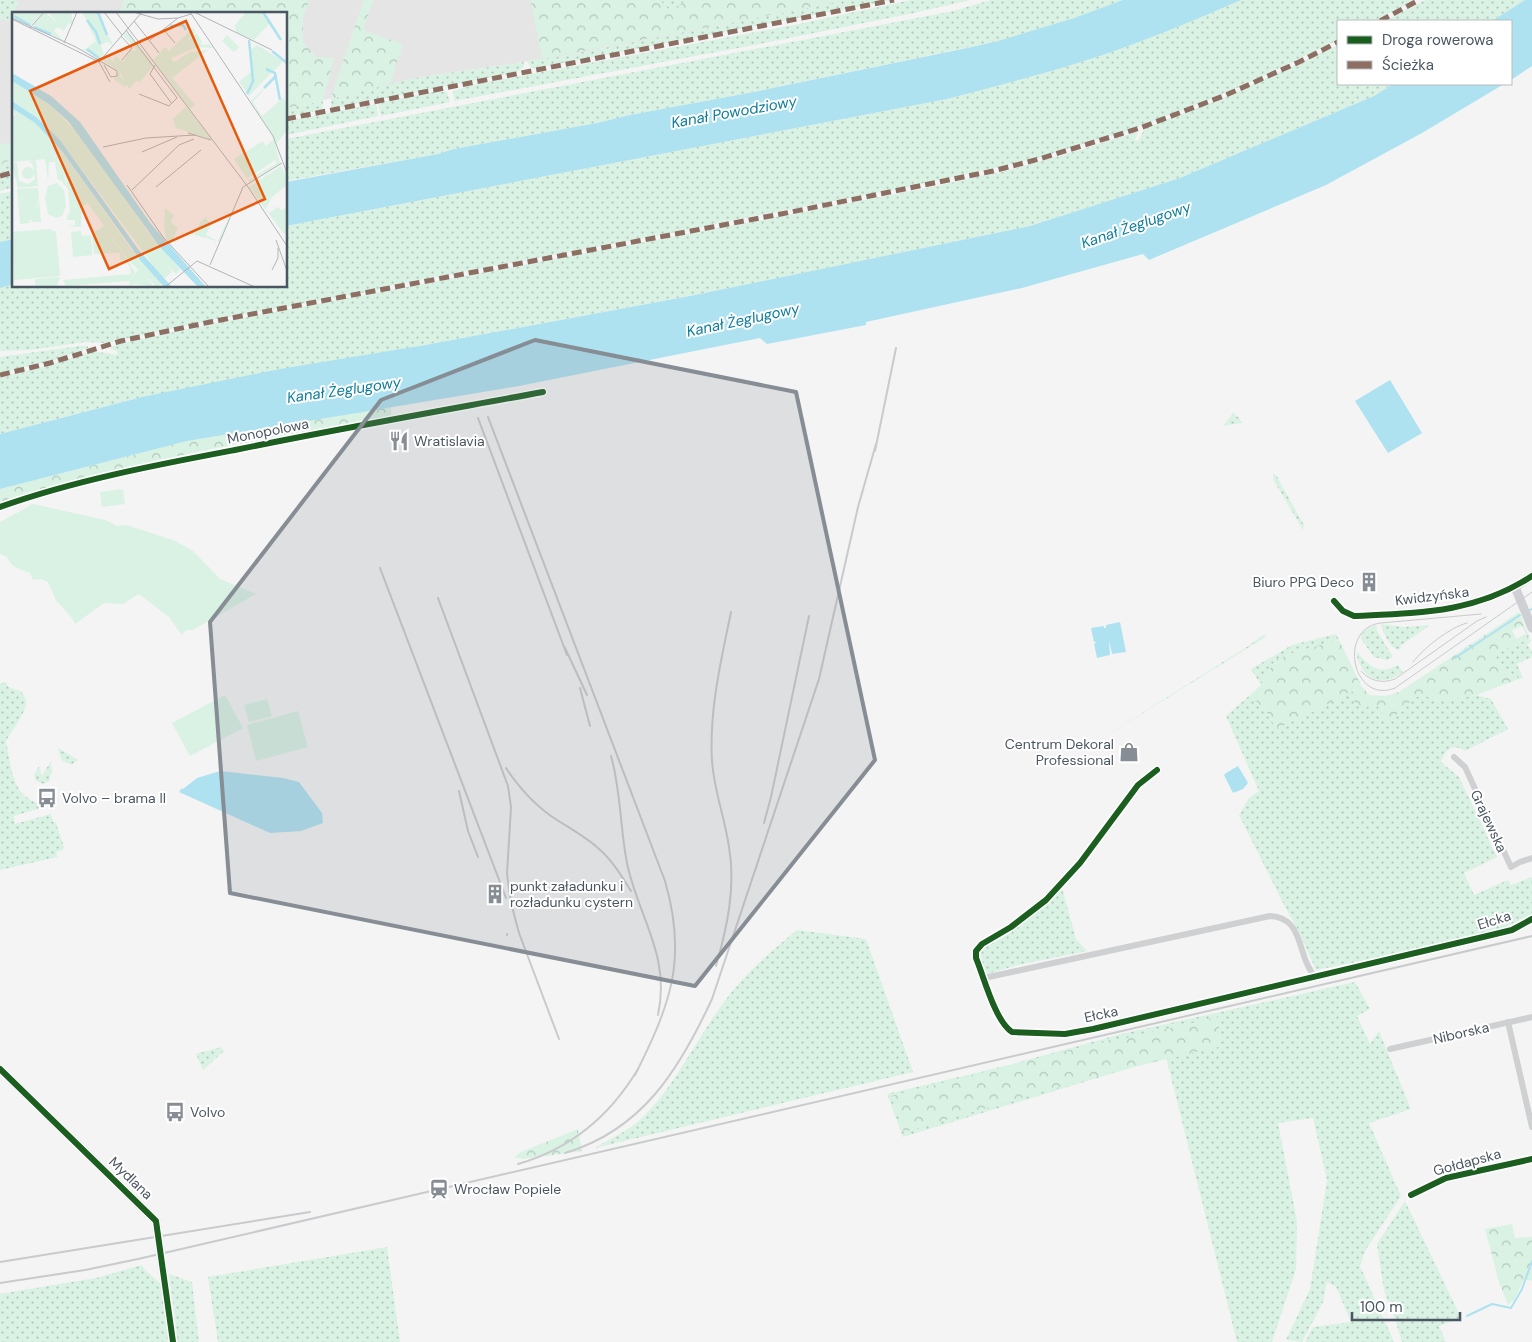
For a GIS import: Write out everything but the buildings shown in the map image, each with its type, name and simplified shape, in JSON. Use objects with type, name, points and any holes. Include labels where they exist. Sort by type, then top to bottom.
[{"type":"street","name":"Monopolowa","points":[[0,507],[44,493],[132,470],[286,439],[543,392]]},
{"type":"street","name":"Kwidzyńska","points":[[1334,601],[1350,616],[1447,609],[1492,598],[1532,576]]},
{"type":"street","points":[[1515,587],[1532,628]]},
{"type":"street","name":"Grajewska","points":[[1454,756],[1465,767],[1511,867],[1532,858]]},
{"type":"street","name":"Ełcka","points":[[1156,770],[1138,785],[1080,863],[1046,900],[1011,927],[982,944],[975,954],[999,1018],[1005,1028],[1012,1032],[1065,1034],[1126,1022],[1512,930],[1532,919]]},
{"type":"street","points":[[984,978],[1270,916],[1284,918],[1294,929],[1306,962],[1314,977]]},
{"type":"street","name":"Niborska","points":[[1390,1049],[1532,1017]]},
{"type":"street","points":[[1508,1022],[1532,1127]]},
{"type":"street","name":"Mydlana","points":[[0,1069],[156,1221],[172,1342]]},
{"type":"street","name":"Gołdapska","points":[[1411,1195],[1446,1178],[1532,1159]]},
{"type":"highlighted area","points":[[535,340],[796,392],[875,760],[695,986],[230,893],[210,622],[381,400]]},
{"type":"shaded area","points":[[0,0],[848,0],[558,57],[415,78],[379,88],[288,108],[288,12],[12,12],[12,160],[0,163]]},
{"type":"green space","points":[[0,0],[19,2],[14,12],[12,12],[11,19],[6,21],[0,19]]},
{"type":"green space","points":[[124,0],[309,0],[303,18],[303,42],[316,57],[334,58],[323,101],[288,108],[288,12],[120,12]]},
{"type":"green space","points":[[364,0],[373,0],[363,30],[403,44],[390,84],[331,99],[341,67]]},
{"type":"green space","points":[[528,0],[660,0],[670,11],[687,0],[848,0],[542,59],[531,1]]},
{"type":"green space","points":[[660,0],[687,0],[670,11]]},
{"type":"green space","points":[[848,0],[892,0],[532,69],[527,61],[558,57]]},
{"type":"green space","points":[[911,0],[970,0],[754,45],[454,101],[453,91],[472,85],[794,25]]},
{"type":"green space","points":[[991,0],[1123,0],[1074,18],[998,41],[597,123],[288,181],[288,139],[953,11]]},
{"type":"green space","points":[[1241,0],[1415,0],[1376,20],[1337,20],[1337,40],[1240,87],[1127,131],[1041,157],[902,188],[387,286],[383,289],[212,320],[106,343],[85,342],[29,350],[0,351],[0,288],[12,285],[12,288],[288,288],[288,226],[947,99],[1048,72],[1101,55],[1202,17]]},
{"type":"green space","points":[[1425,0],[1525,0],[1494,20],[1387,20]]},
{"type":"green space","points":[[1337,45],[1337,85],[1391,85],[1374,96],[1180,178],[1030,226],[690,296],[142,397],[0,434],[0,377],[47,366],[93,351],[117,355],[117,351],[110,349],[114,345],[216,323],[735,225],[998,173],[1136,132],[1138,133],[1135,140],[1138,141],[1145,128],[1219,100]]},
{"type":"green space","points":[[524,62],[524,67],[517,72],[331,109],[331,99],[415,78]]},
{"type":"green space","points":[[433,92],[447,92],[450,102],[381,116],[378,103]]},
{"type":"green space","points":[[323,101],[322,110],[288,117],[288,108]]},
{"type":"green space","points":[[376,104],[378,116],[288,135],[288,121]]},
{"type":"green space","points":[[12,142],[12,160],[0,163],[0,145]]},
{"type":"green space","points":[[12,160],[12,170],[0,173],[0,163]]},
{"type":"green space","points":[[12,174],[12,188],[0,191],[0,177]]},
{"type":"green space","points":[[12,191],[12,239],[0,242],[0,194]]},
{"type":"green space","points":[[88,346],[88,348],[55,360],[0,373],[0,357]]},
{"type":"green space","points":[[391,406],[391,416],[145,463],[0,502],[0,489],[187,441]]},
{"type":"green space","points":[[1233,413],[1242,423],[1223,426]]},
{"type":"green space","points":[[1273,474],[1276,475],[1304,525],[1303,530],[1273,479]]},
{"type":"green space","points":[[123,489],[125,504],[102,507],[100,492]]},
{"type":"green space","points":[[33,504],[105,520],[117,526],[126,525],[173,540],[193,551],[220,579],[256,594],[193,630],[186,630],[182,635],[169,617],[139,594],[123,604],[104,603],[75,624],[56,600],[48,582],[41,579],[33,580],[30,573],[13,566],[7,557],[0,554],[0,522]]},
{"type":"green space","points":[[1519,612],[1530,639],[1495,653],[1498,663],[1519,679],[1476,695],[1435,702],[1424,694],[1413,698],[1403,711],[1386,720],[1377,705],[1363,708],[1352,700],[1353,690],[1319,709],[1276,729],[1267,712],[1250,695],[1261,685],[1275,660],[1295,652],[1339,640],[1361,685],[1369,695],[1386,696],[1399,692]],"holes":[[[1522,626],[1526,634],[1516,639],[1512,630]]]},
{"type":"green space","points":[[1381,624],[1404,627],[1430,625],[1400,646],[1401,648],[1398,650],[1387,640]]},
{"type":"green space","points":[[1376,625],[1377,631],[1393,657],[1387,660],[1374,657],[1361,639],[1361,635],[1364,632]]},
{"type":"green space","points":[[1336,634],[1339,640],[1295,652],[1275,660],[1261,685],[1251,669],[1292,645]]},
{"type":"green space","points":[[1263,635],[1267,636],[1085,749],[1250,645]]},
{"type":"green space","points":[[1530,639],[1531,641],[1527,645],[1532,651],[1532,657],[1517,664],[1523,678],[1519,679],[1498,663],[1495,653]]},
{"type":"green space","points":[[1356,651],[1374,668],[1385,670],[1398,665],[1403,672],[1387,680],[1372,678],[1362,668]]},
{"type":"green space","points":[[6,682],[8,687],[21,691],[26,701],[26,706],[21,716],[6,741],[15,781],[18,788],[29,799],[48,806],[14,816],[15,824],[51,814],[64,847],[63,850],[56,852],[57,857],[0,870],[0,684]]},
{"type":"green space","points":[[1353,690],[1377,705],[1403,711],[1413,698],[1425,694],[1435,702],[1476,695],[1491,699],[1508,729],[1465,751],[1461,748],[1453,747],[1447,751],[1441,762],[1459,777],[1497,857],[1464,873],[1474,895],[1508,880],[1511,885],[1532,877],[1532,914],[1501,929],[1383,957],[1316,970],[1297,928],[1239,815],[1249,798],[1259,791],[1226,716],[1250,695],[1267,712],[1319,709]]},
{"type":"green space","points":[[225,695],[243,728],[190,756],[172,723]]},
{"type":"green space","points":[[267,699],[272,716],[249,722],[244,705]]},
{"type":"green space","points":[[298,711],[308,747],[256,761],[247,725]]},
{"type":"green space","points":[[58,748],[78,760],[72,764],[63,761]]},
{"type":"green space","points":[[51,761],[52,771],[49,781],[44,784],[36,781],[34,775],[39,766],[42,776]]},
{"type":"green space","points":[[1062,888],[1076,939],[1087,951],[1018,965],[987,974],[982,968],[980,960],[985,946],[1042,908]]},
{"type":"green space","points":[[797,930],[866,939],[913,1072],[595,1148],[632,1126],[656,1103],[738,984]]},
{"type":"green space","points":[[1355,982],[1370,1009],[1357,1016],[1370,1044],[1379,1031],[1411,1109],[1369,1123],[1401,1196],[1365,1251],[1360,1266],[1394,1342],[1305,1342],[1313,1327],[1351,1322],[1336,1287],[1327,1282],[1323,1302],[1302,1342],[1286,1340],[1310,1289],[1327,1180],[1313,1118],[1278,1123],[1297,1221],[1296,1269],[1272,1342],[1237,1342],[1166,1057],[903,1137],[887,1094],[1005,1066],[1121,1034]]},
{"type":"green space","points":[[1219,1017],[1219,1047],[1100,1076],[904,1132],[891,1096],[1112,1039],[1122,1039]]},
{"type":"green space","points":[[221,1047],[224,1051],[203,1070],[196,1054]]},
{"type":"green space","points":[[578,1129],[582,1151],[523,1159],[514,1157],[521,1152]]},
{"type":"green space","points":[[1405,1201],[1461,1318],[1439,1326],[1446,1342],[1402,1342],[1384,1291],[1377,1244]]},
{"type":"green space","points":[[1512,1224],[1515,1238],[1532,1237],[1532,1281],[1524,1279],[1514,1300],[1508,1305],[1499,1282],[1485,1229]]},
{"type":"green space","points":[[387,1247],[400,1342],[218,1342],[208,1277]]},
{"type":"green space","points":[[142,1265],[161,1284],[168,1342],[0,1342],[0,1294],[96,1278]]},
{"type":"green space","points":[[169,1274],[192,1282],[199,1342],[178,1342]]},
{"type":"water","name":"Kanał Powodziowy","points":[[1123,0],[1241,0],[1162,33],[1101,55],[1048,72],[947,99],[288,226],[288,182],[597,123],[967,48],[998,41],[1074,18]]},
{"type":"water","points":[[1525,0],[1532,0],[1532,66],[1512,79],[1512,20],[1494,20]]},
{"type":"water","name":"Kanał Żeglugowy","points":[[1391,85],[1502,85],[1422,133],[1326,185],[1149,260],[1143,254],[1022,288],[866,322],[866,325],[767,344],[760,338],[519,386],[187,441],[0,489],[0,434],[142,397],[280,369],[425,345],[690,296],[1030,226],[1180,178],[1374,96]]},
{"type":"water","points":[[12,239],[12,285],[0,288],[0,242]]},
{"type":"water","points":[[1390,380],[1422,433],[1388,453],[1355,401]]},
{"type":"water","points":[[1120,622],[1126,652],[1112,654],[1109,640],[1110,655],[1097,658],[1094,644],[1097,642],[1094,642],[1091,628],[1104,626],[1106,628],[1106,625]]},
{"type":"water","points":[[1238,766],[1248,783],[1243,789],[1233,793],[1224,775]]},
{"type":"water","points":[[220,771],[283,778],[299,782],[322,813],[323,823],[301,831],[270,833],[179,792],[197,778]]},
{"type":"waterway","points":[[1455,658],[1520,615]]},
{"type":"waterway","points":[[1467,1316],[1492,1304],[1511,1308],[1522,1289],[1532,1261]]},
{"type":"tram line","points":[[1481,614],[1381,623],[1367,628],[1359,638],[1355,650],[1355,664],[1360,676],[1368,686],[1380,690],[1395,688],[1532,592]]},
{"type":"tram line","points":[[1361,671],[1376,681],[1395,679],[1477,621],[1486,617]]},
{"type":"tram line","points":[[1413,662],[1438,639],[1460,625],[1467,623]]},
{"type":"railway","points":[[875,451],[896,348]]},
{"type":"railway","points":[[488,417],[665,881],[672,909],[675,935],[675,959],[672,981],[658,1026],[635,1075]]},
{"type":"railway","points":[[478,418],[567,655]]},
{"type":"railway","points":[[565,1153],[592,1143],[616,1129],[656,1093],[686,1049],[712,999],[819,679],[858,507],[876,444]]},
{"type":"railway","points":[[380,568],[506,898]]},
{"type":"railway","points":[[438,598],[508,786],[511,807],[507,874],[511,903],[519,933],[559,1039]]},
{"type":"railway","points":[[716,966],[727,922],[731,892],[731,862],[713,772],[712,723],[723,649],[731,612]]},
{"type":"railway","points":[[764,823],[809,616]]},
{"type":"railway","points":[[565,648],[587,695]]},
{"type":"railway","points":[[580,688],[590,726]]},
{"type":"railway","points":[[611,756],[617,783],[627,863],[657,955],[661,993],[658,1015]]},
{"type":"railway","points":[[506,768],[522,790],[535,803],[588,840],[603,853],[616,868],[631,891]]},
{"type":"railway","points":[[459,791],[468,831],[478,857]]},
{"type":"railway","points":[[0,1283],[85,1270],[138,1259],[1532,936]]},
{"type":"railway","points":[[518,1164],[537,1158],[555,1149],[587,1128],[615,1102],[638,1069]]},
{"type":"railway","points":[[0,1262],[310,1212]]},
{"type":"marked path","points":[[288,119],[894,0]]},
{"type":"marked path","points":[[1382,20],[1419,0]]},
{"type":"marked path","points":[[0,375],[50,363],[121,341],[210,322],[781,214],[993,171],[1140,128],[1226,95],[1337,43]]},
{"type":"marked path","points":[[0,176],[12,173]]},
{"type":"cycle path","points":[[0,507],[87,481],[146,468],[350,427],[543,392]]},
{"type":"cycle path","points":[[1334,601],[1343,611],[1354,616],[1424,612],[1446,609],[1490,597],[1532,576]]},
{"type":"cycle path","points":[[1157,770],[1138,785],[1080,863],[1046,900],[1011,927],[982,944],[976,951],[976,958],[995,1009],[1012,1032],[1065,1034],[1093,1029],[1512,930],[1532,919]]},
{"type":"cycle path","points":[[0,1069],[156,1221],[173,1342]]},
{"type":"cycle path","points":[[1411,1195],[1446,1178],[1532,1159]]},
{"type":"place","name":"Wratislavia","points":[[399,441]]},
{"type":"place","name":"Biuro PPG Deco","points":[[1369,582]]},
{"type":"place","name":"Centrum Dekoral Professional","points":[[1129,752]]},
{"type":"place","name":"Volvo – brama II","points":[[47,798]]},
{"type":"place","name":"punkt załadunku i rozładunku cystern","points":[[495,894]]},
{"type":"place","name":"Volvo","points":[[175,1112]]},
{"type":"place","name":"Wrocław Popiele","points":[[439,1189]]}]
